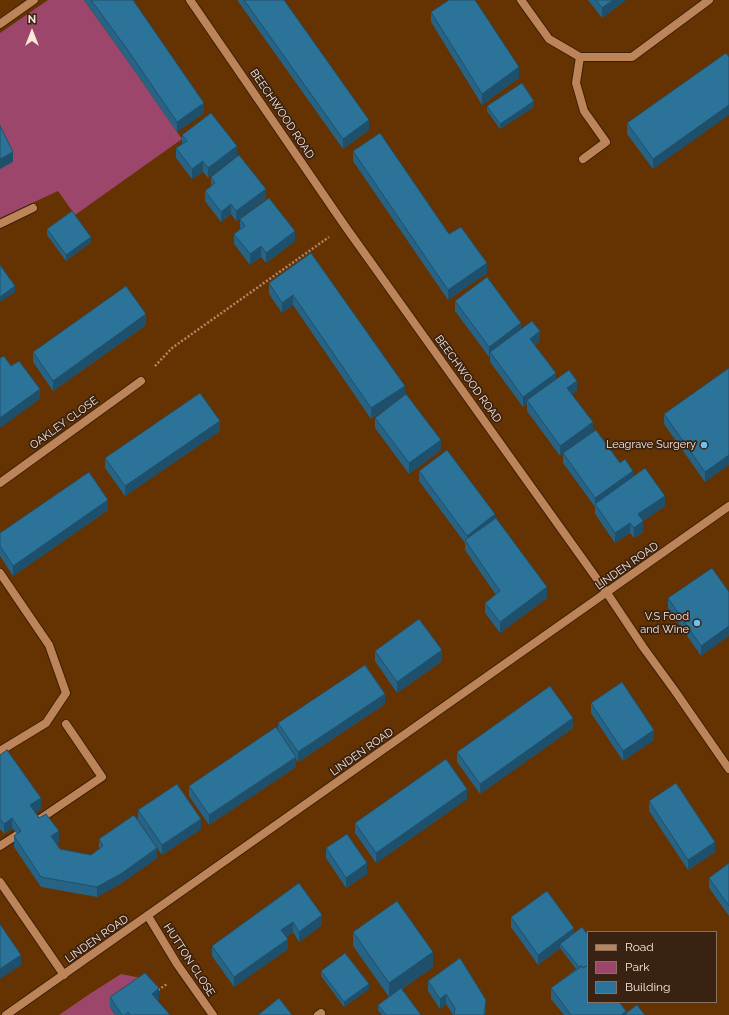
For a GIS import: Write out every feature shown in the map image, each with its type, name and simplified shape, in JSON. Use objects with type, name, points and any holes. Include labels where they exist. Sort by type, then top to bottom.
[{"type":"street","points":[[0,24],[34,0]]},
{"type":"street","name":"BEECHWOOD ROAD","points":[[190,0],[345,226],[607,592],[643,647],[729,769]]},
{"type":"street","points":[[521,0],[549,39],[580,57],[632,57],[709,0]]},
{"type":"street","points":[[580,57],[576,83],[584,111],[606,142],[583,159]]},
{"type":"street","points":[[0,224],[33,208]]},
{"type":"street","name":"OAKLEY CLOSE","points":[[0,483],[141,380]]},
{"type":"street","name":"LINDEN ROAD","points":[[6,1015],[729,506]]},
{"type":"street","points":[[0,573],[49,645],[66,693],[46,723],[0,751]]},
{"type":"street","points":[[35,822],[102,776],[66,724]]},
{"type":"street","points":[[0,846],[17,835]]},
{"type":"street","points":[[0,882],[64,975]]},
{"type":"street","name":"HUTTON CLOSE","points":[[148,916],[176,964],[212,1015]]},
{"type":"path","points":[[141,380],[172,348],[345,226]]},
{"type":"green space","points":[[48,0],[84,0],[182,139],[75,215],[58,191],[0,218],[0,33]]},
{"type":"green space","points":[[121,974],[146,979],[159,987],[110,1007],[115,1015],[59,1015],[91,993]]},
{"type":"building","points":[[91,0],[133,0],[204,103],[177,122]]},
{"type":"building","points":[[244,0],[284,0],[369,120],[343,139]]},
{"type":"building","points":[[449,0],[475,0],[519,67],[482,94],[431,12]]},
{"type":"building","points":[[596,0],[613,0],[602,8]]},
{"type":"building","points":[[726,53],[729,57],[729,105],[653,159],[627,123]]},
{"type":"building","points":[[522,83],[534,101],[500,124],[487,106]]},
{"type":"building","points":[[211,113],[237,146],[208,168],[203,161],[192,169],[176,148],[187,141],[182,135]]},
{"type":"building","points":[[0,126],[13,152],[0,159]]},
{"type":"building","points":[[380,133],[449,234],[461,227],[487,263],[448,290],[353,151]]},
{"type":"building","points":[[239,155],[266,189],[236,211],[231,204],[221,212],[205,191],[215,183],[211,177]]},
{"type":"building","points":[[269,198],[295,231],[266,253],[261,246],[250,254],[234,234],[245,226],[240,219]]},
{"type":"building","points":[[72,211],[91,237],[66,255],[47,229]]},
{"type":"building","points":[[311,253],[405,386],[371,408],[293,295],[282,303],[269,283]]},
{"type":"building","points":[[0,265],[15,286],[0,297]]},
{"type":"building","points":[[487,277],[521,323],[489,347],[455,301]]},
{"type":"building","points":[[126,286],[146,314],[53,381],[33,352]]},
{"type":"building","points":[[532,321],[540,331],[530,339],[556,373],[523,397],[490,352]]},
{"type":"building","points":[[4,356],[11,366],[19,361],[40,389],[0,418],[0,358]]},
{"type":"building","name":"Leagrave Surgery","points":[[729,368],[729,455],[705,472],[664,414]]},
{"type":"building","points":[[569,370],[577,381],[567,388],[593,422],[560,446],[527,400]]},
{"type":"building","points":[[200,393],[220,421],[125,486],[105,458]]},
{"type":"building","points":[[406,394],[441,440],[409,463],[375,418]]},
{"type":"building","points":[[596,430],[620,463],[625,459],[633,471],[595,498],[563,453]]},
{"type":"building","points":[[447,450],[495,514],[467,536],[419,471]]},
{"type":"building","points":[[645,468],[665,496],[638,514],[643,521],[634,528],[630,523],[615,533],[595,504]]},
{"type":"building","points":[[89,472],[108,500],[13,566],[0,546],[0,533]]},
{"type":"building","points":[[496,518],[547,587],[500,622],[485,603],[500,591],[465,540]]},
{"type":"building","points":[[712,568],[729,592],[729,626],[701,646],[668,598]]},
{"type":"building","points":[[419,619],[442,650],[397,682],[375,651]]},
{"type":"building","points":[[365,665],[385,694],[298,752],[278,723]]},
{"type":"building","points":[[622,682],[654,730],[623,751],[591,703]]},
{"type":"building","points":[[550,686],[573,718],[480,784],[457,752]]},
{"type":"building","points":[[276,727],[296,757],[209,815],[189,786]]},
{"type":"building","points":[[7,750],[41,798],[30,805],[39,818],[46,814],[59,831],[51,836],[60,849],[91,855],[103,846],[99,839],[134,815],[157,848],[122,873],[97,887],[41,877],[14,836],[21,831],[12,818],[4,824],[0,819],[0,755]]},
{"type":"building","points":[[446,759],[467,789],[376,853],[355,823]]},
{"type":"building","points":[[676,783],[715,842],[688,860],[649,801]]},
{"type":"building","points":[[177,784],[201,819],[162,845],[138,810]]},
{"type":"building","points":[[347,834],[367,863],[346,878],[326,848]]},
{"type":"building","points":[[729,863],[729,906],[709,878]]},
{"type":"building","points":[[299,883],[322,915],[299,932],[293,922],[281,930],[288,939],[234,977],[212,946]]},
{"type":"building","points":[[547,891],[574,928],[538,955],[511,917]]},
{"type":"building","points":[[397,901],[433,952],[389,983],[353,932]]},
{"type":"building","points":[[0,924],[21,955],[0,969]]},
{"type":"building","points":[[582,927],[587,934],[587,966],[583,968],[582,966],[579,967],[560,944]]},
{"type":"building","points":[[345,953],[369,984],[344,1002],[321,971]]},
{"type":"building","points":[[460,958],[486,1000],[484,1015],[454,1015],[455,1008],[446,994],[440,999],[428,981]]},
{"type":"building","points":[[582,966],[583,968],[587,966],[587,1003],[620,1003],[626,1011],[621,1015],[571,1015],[551,988]]},
{"type":"building","points":[[145,973],[159,988],[152,994],[170,1015],[130,1015],[128,1012],[125,1015],[122,1015],[110,997]]},
{"type":"building","points":[[401,988],[421,1015],[386,1015],[378,1005]]},
{"type":"building","points":[[279,998],[292,1015],[258,1015]]},
{"type":"building","points":[[637,1005],[645,1015],[626,1015],[626,1013]]},
{"type":"place","name":"Leagrave Surgery","points":[[704,445]]},
{"type":"place","name":"V.S Food and Wine","points":[[697,623]]}]
